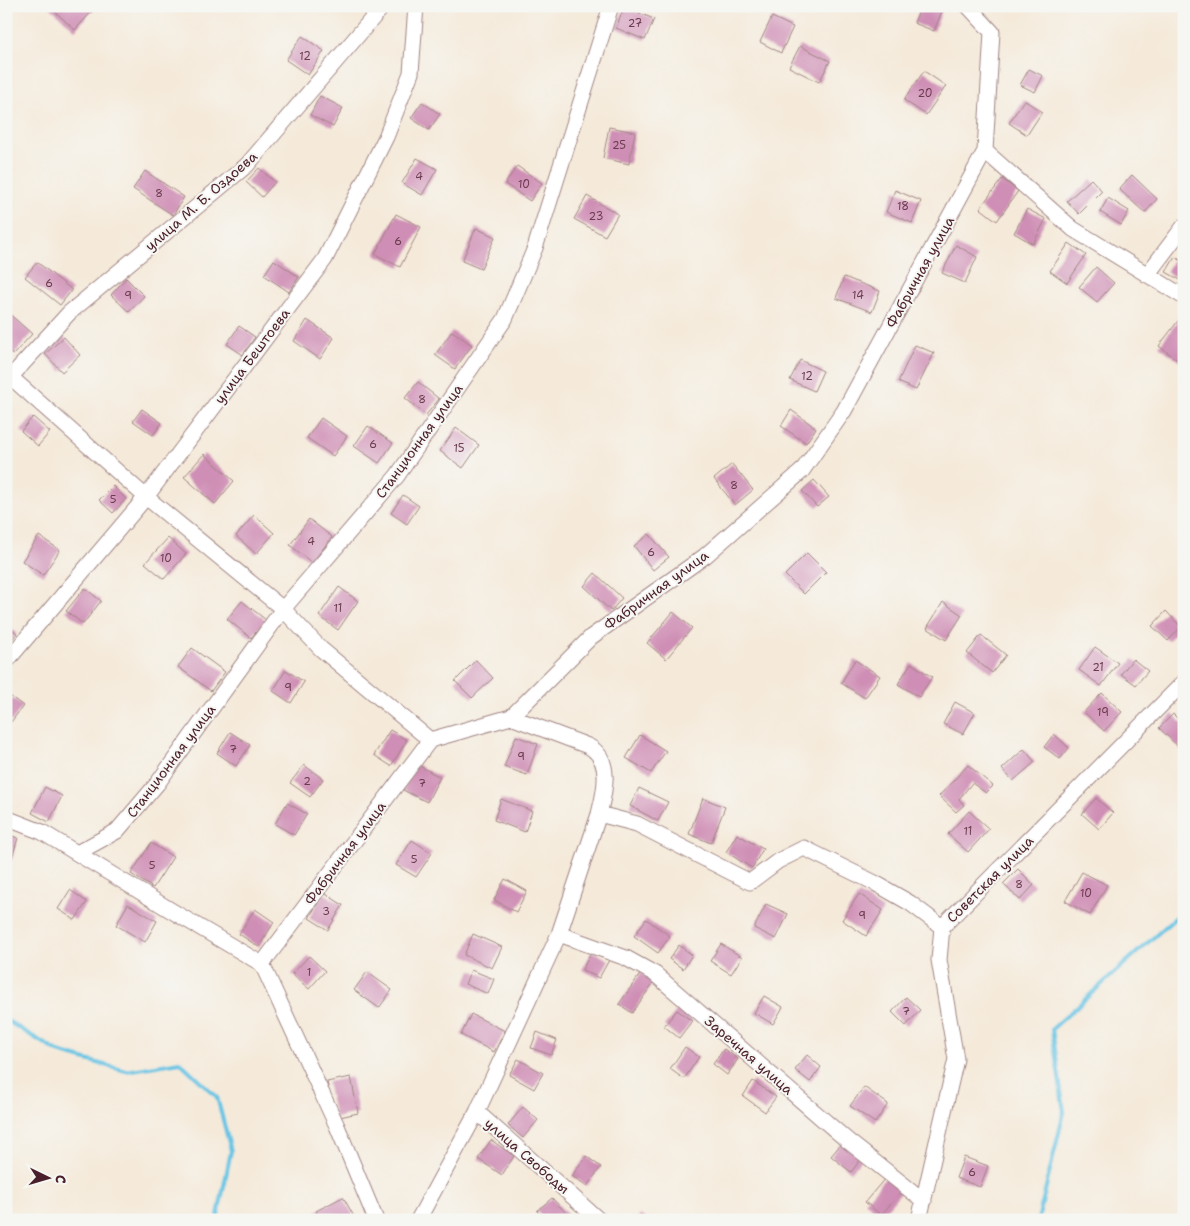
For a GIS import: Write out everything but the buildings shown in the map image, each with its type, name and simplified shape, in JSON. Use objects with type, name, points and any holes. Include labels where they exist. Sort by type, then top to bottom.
[{"type":"street","name":"улица М. Б. Оздоева","points":[[8,377],[69,312],[247,165],[383,6]]},
{"type":"street","name":"улица Бештоева","points":[[6,662],[146,497],[326,259],[386,137],[411,73],[416,6]]},
{"type":"street","name":"Станционная улица","points":[[77,853],[117,831],[157,784],[283,609],[397,476],[506,319],[535,248],[611,6]]},
{"type":"street","points":[[968,6],[992,32],[986,151],[1073,229],[1184,297]]},
{"type":"street","name":"Фабричная улица","points":[[262,964],[430,740],[511,717],[591,636],[705,556],[802,472],[844,411],[986,151]]},
{"type":"street","points":[[1147,275],[1184,226]]},
{"type":"street","points":[[8,377],[146,497],[283,609],[321,649],[430,740]]},
{"type":"street","name":"Советская улица","points":[[919,1220],[956,1059],[939,960],[942,927],[1184,682]]},
{"type":"street","points":[[418,1220],[477,1112],[559,934],[604,794],[606,777],[604,765],[598,753],[588,746],[511,717]]},
{"type":"street","points":[[599,814],[632,822],[750,882],[778,861],[804,848],[910,903],[942,927]]},
{"type":"street","points":[[6,818],[42,832],[262,964],[333,1118],[376,1220]]},
{"type":"street","name":"Заречная улица","points":[[559,934],[626,958],[655,974],[848,1141],[924,1201]]},
{"type":"street","name":"улица Свободы","points":[[477,1112],[599,1220]]},
{"type":"waterway","points":[[1038,1220],[1064,1112],[1052,1029],[1184,910]]},
{"type":"waterway","points":[[6,1020],[58,1052],[126,1071],[180,1062],[217,1097],[231,1151],[217,1220]]}]
